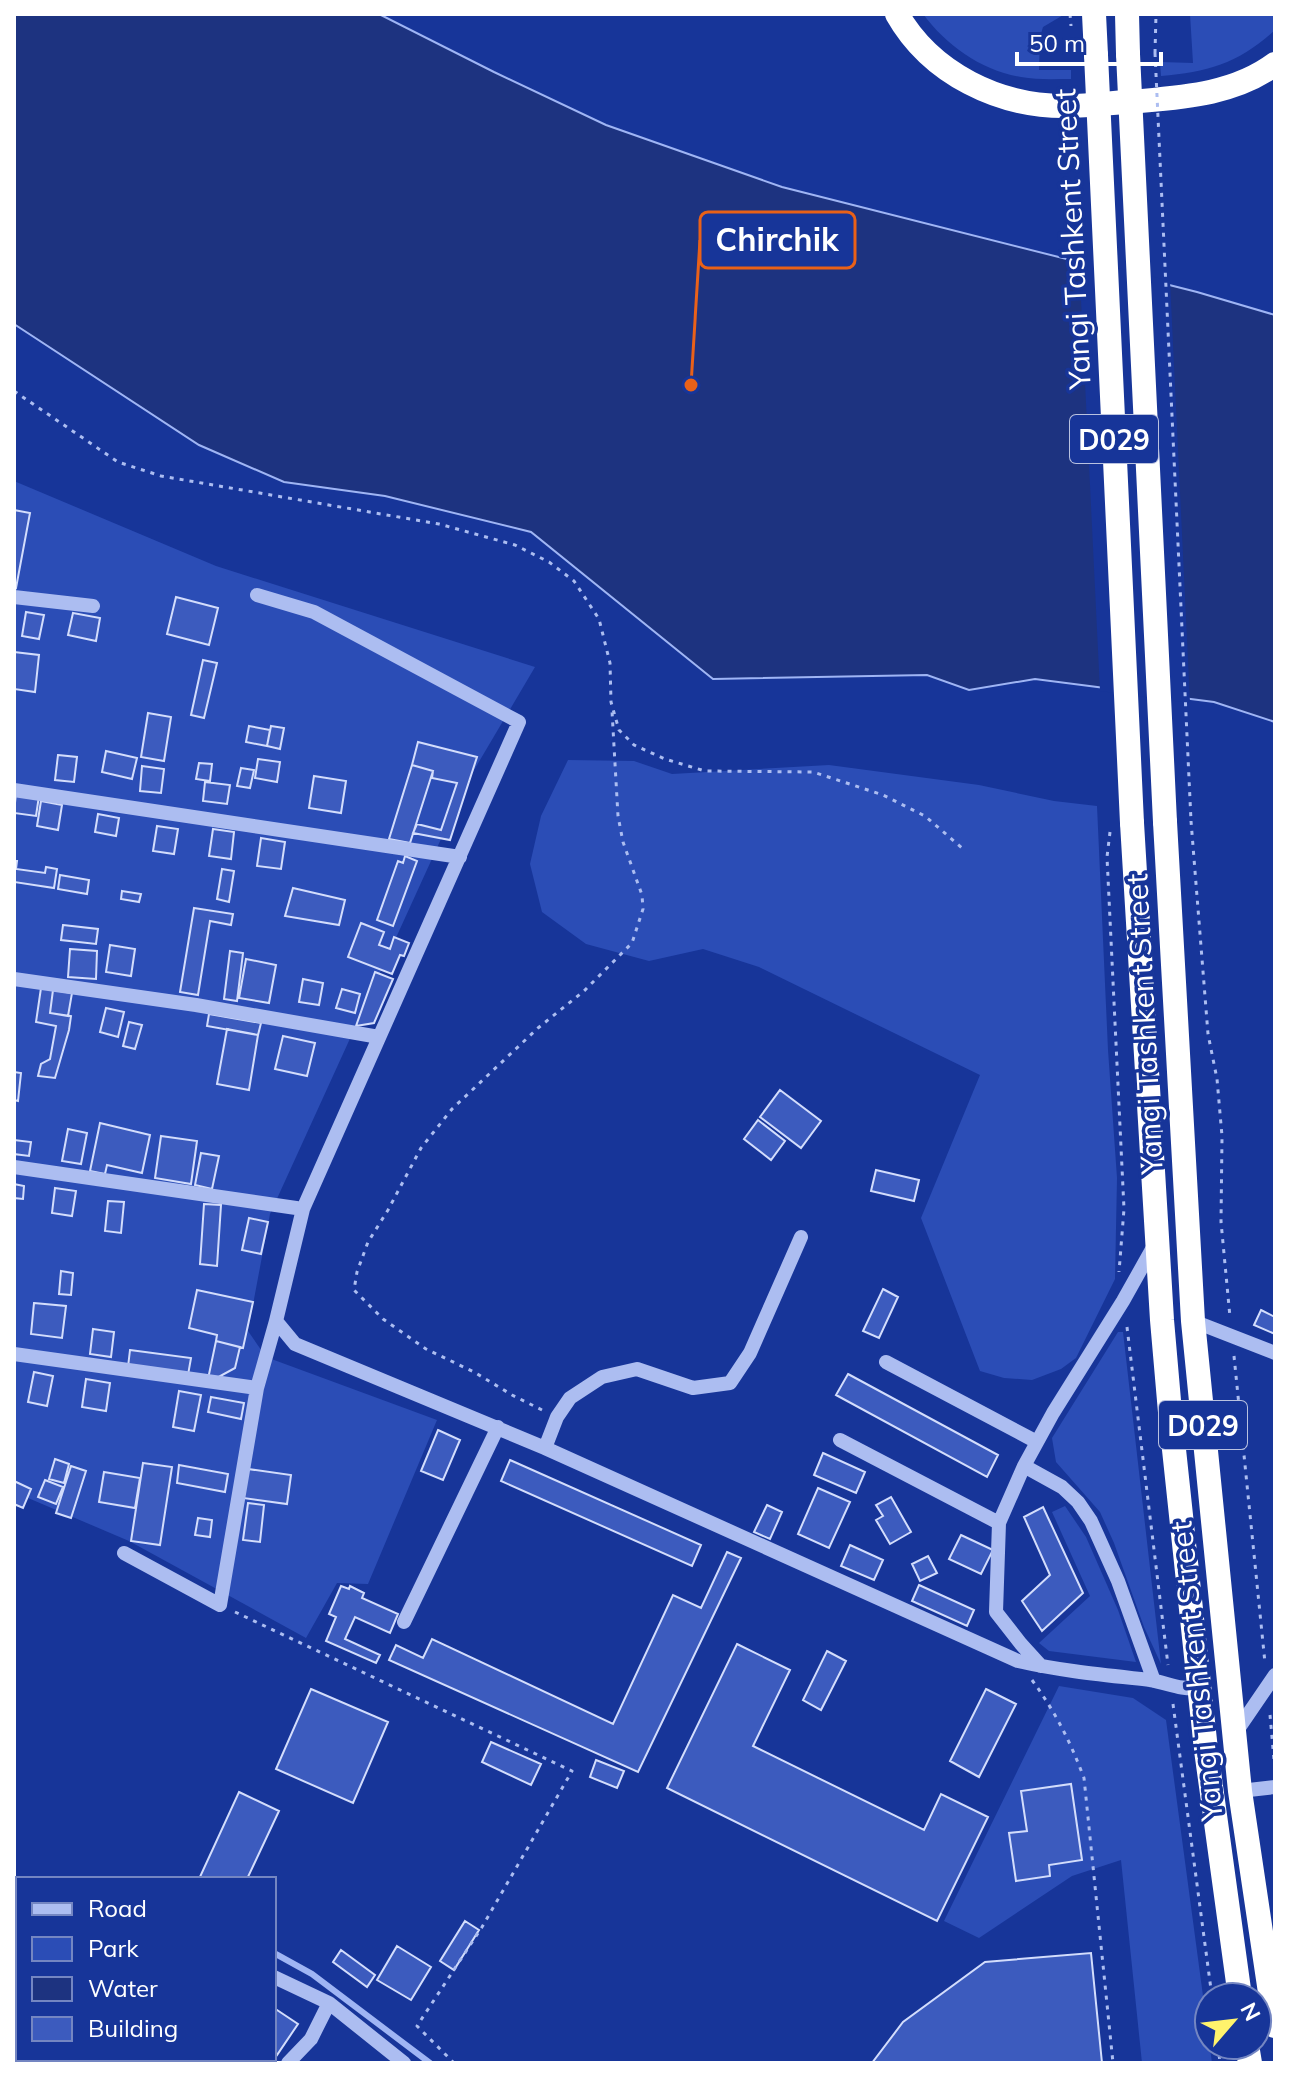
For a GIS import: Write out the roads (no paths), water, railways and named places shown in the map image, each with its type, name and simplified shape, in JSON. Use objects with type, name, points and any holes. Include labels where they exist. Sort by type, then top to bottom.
[{"type":"highway","points":[[897,14],[918,43],[958,77],[1009,98],[1037,103],[1066,106],[1177,98],[1246,81],[1275,64]]},
{"type":"highway","name":"Yangi Tashkent Street","points":[[1094,14],[1132,823],[1157,1240],[1170,1412],[1199,1688],[1238,1981]]},
{"type":"highway","name":"Yangi Tashkent Street","points":[[1127,14],[1165,822],[1193,1321],[1233,1735],[1275,2026]]},
{"type":"street","points":[[124,1553],[220,1605],[257,1388],[303,1209],[519,722],[314,612],[257,595]]},
{"type":"street","points":[[14,597],[93,606]]},
{"type":"street","points":[[14,790],[460,857]]},
{"type":"street","points":[[14,979],[196,1005],[379,1037]]},
{"type":"street","points":[[14,1167],[303,1209]]},
{"type":"street","points":[[545,1448],[557,1417],[570,1398],[602,1377],[637,1369],[693,1388],[730,1383],[750,1353],[801,1237]]},
{"type":"street","points":[[1043,1667],[996,1612],[999,1523],[1024,1466],[1053,1413],[1157,1240]]},
{"type":"street","points":[[276,1321],[295,1344],[498,1427],[1018,1661],[1154,1681],[1185,1689],[1199,1688]]},
{"type":"street","points":[[1193,1321],[1275,1353]]},
{"type":"street","points":[[14,1354],[257,1388]]},
{"type":"street","points":[[886,1362],[1037,1442]]},
{"type":"street","points":[[404,1622],[498,1427]]},
{"type":"street","points":[[840,1440],[999,1523]]},
{"type":"street","points":[[1024,1466],[1062,1487],[1078,1502],[1091,1521],[1118,1581],[1154,1681]]},
{"type":"street","points":[[1233,1735],[1271,1682]]},
{"type":"street","points":[[1240,1791],[1275,1787]]},
{"type":"street","points":[[276,1978],[329,2003],[404,2063]]},
{"type":"street","points":[[288,2063],[311,2039],[329,2003]]},
{"type":"water","points":[[14,14],[379,14],[606,125],[782,187],[1197,292],[1275,315],[1275,722],[1214,702],[1035,679],[969,690],[927,675],[713,679],[531,532],[385,496],[284,482],[199,445],[14,324]]},
{"type":"waterway","points":[[276,1954],[312,1974],[430,2063]]},
{"type":"place","name":"Chirchik","points":[[691,385]]}]
